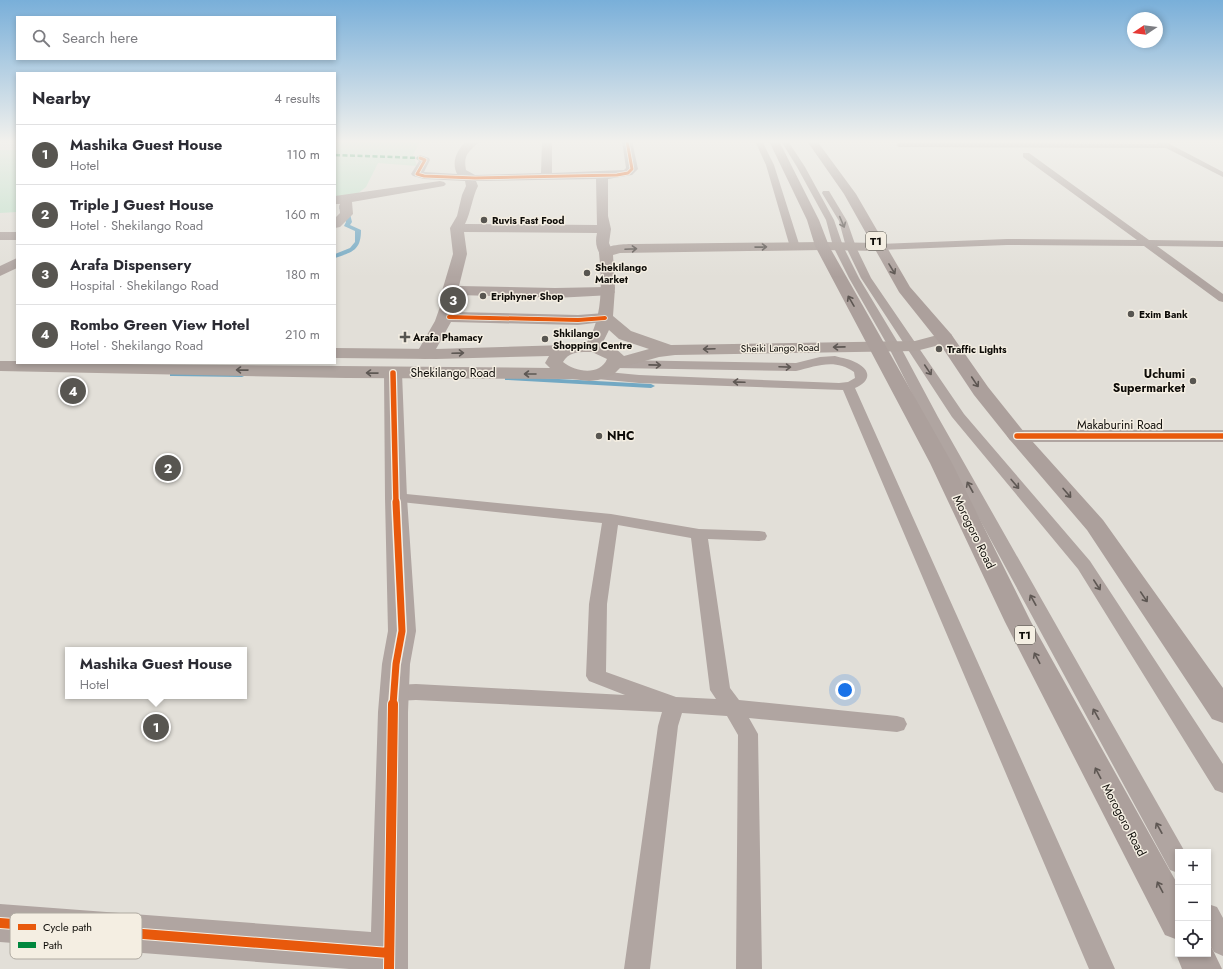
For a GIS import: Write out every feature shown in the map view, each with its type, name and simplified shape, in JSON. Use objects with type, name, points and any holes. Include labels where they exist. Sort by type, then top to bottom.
[{"type":"highway","name":"T1","points":[[844,186],[904,289],[945,338],[981,391],[1017,436],[1095,525],[1223,711]]},
{"type":"highway","name":"Morogoro Road","points":[[837,246],[847,293],[886,346],[1018,622],[1177,921]]},
{"type":"highway","points":[[1197,957],[1203,969]]},
{"type":"main road","points":[[592,347],[598,340],[605,318],[607,292],[606,253],[618,249],[635,248],[879,247]]},
{"type":"main road","points":[[605,318],[625,336],[668,350]]},
{"type":"main road","name":"Sheiki Lango Road","points":[[597,375],[609,371],[616,364],[668,350],[912,346],[924,345],[945,338]]},
{"type":"main road","name":"Shekilango Road","points":[[336,353],[430,354],[565,350],[578,347],[592,347]]},
{"type":"main road","points":[[592,347],[603,349],[612,353],[616,358],[616,364]]},
{"type":"main road","points":[[0,350],[16,351]]},
{"type":"main road","points":[[565,350],[556,356],[554,363],[559,369],[569,374]]},
{"type":"main road","name":"Shekilango Road","points":[[0,366],[393,373],[569,374],[583,376],[597,375]]},
{"type":"street","points":[[341,200],[425,186]]},
{"type":"street","points":[[430,354],[449,317],[454,302],[458,263],[462,245],[460,244],[457,228],[463,216],[468,195],[472,186]]},
{"type":"street","points":[[602,186],[602,216],[604,228],[602,243],[606,253]]},
{"type":"street","points":[[336,223],[346,214],[345,206],[347,204],[341,200]]},
{"type":"street","points":[[457,228],[604,228]]},
{"type":"street","points":[[0,236],[16,236]]},
{"type":"street","points":[[430,354],[450,301],[450,291],[460,254],[460,244]]},
{"type":"street","points":[[0,272],[16,263]]},
{"type":"street","points":[[456,290],[555,293],[607,292]]},
{"type":"street","points":[[449,317],[578,320],[605,318]]},
{"type":"street","points":[[142,937],[389,961],[393,712],[396,664],[402,631],[396,498],[393,373]]},
{"type":"street","name":"Makaburini Road","points":[[1017,436],[1223,436]]},
{"type":"street","points":[[0,923],[10,924]]},
{"type":"lane","points":[[776,186],[795,247]]},
{"type":"lane","name":"Morogoro Road","points":[[812,186],[830,220],[837,246],[866,278],[959,417],[1084,565],[1223,783]]},
{"type":"lane","name":"Morogoro Road","points":[[821,186],[843,221],[837,246]]},
{"type":"lane","points":[[1069,186],[1223,299]]},
{"type":"lane","points":[[879,247],[996,244],[1223,244]]},
{"type":"lane","name":"Morogoro Road","points":[[886,346],[931,417],[1175,857]]},
{"type":"lane","points":[[597,375],[638,379],[848,386],[861,381],[863,377],[862,372],[852,364],[835,360],[818,361],[796,367],[616,364]]},
{"type":"lane","points":[[848,386],[1102,969]]},
{"type":"lane","points":[[396,498],[611,519],[699,534],[759,536]]},
{"type":"lane","points":[[611,519],[598,604],[596,676],[675,705]]},
{"type":"lane","points":[[699,534],[720,690],[733,708],[748,734],[749,969]]},
{"type":"lane","points":[[395,693],[416,692],[733,708],[897,724]]},
{"type":"lane","points":[[637,969],[668,726],[675,705]]},
{"type":"lane","points":[[1211,921],[1223,943]]},
{"type":"green space","points":[[0,186],[16,186],[16,212],[0,213]]},
{"type":"green space","points":[[336,186],[366,186],[357,194],[336,199]]},
{"type":"waterway","points":[[336,256],[352,249],[358,242],[358,230],[347,226],[349,222],[347,214],[342,208]]},
{"type":"waterway","points":[[173,374],[242,375]]},
{"type":"waterway","points":[[508,378],[651,386]]},
{"type":"cycle path","points":[[449,317],[578,320],[605,318]]},
{"type":"cycle path","points":[[389,969],[393,712],[396,664],[402,631],[396,498],[393,373]]},
{"type":"cycle path","points":[[1017,436],[1223,436]]},
{"type":"cycle path","points":[[0,923],[10,924]]},
{"type":"cycle path","points":[[142,934],[389,953]]},
{"type":"place","name":"Ruvis Fast Food","points":[[484,220]]},
{"type":"place","name":"Shekilango Market","points":[[587,273]]},
{"type":"place","name":"Eriphyner Shop","points":[[483,296]]},
{"type":"place","name":"Arafa Dispensery","points":[[453,300]]},
{"type":"place","name":"Exim Bank","points":[[1131,314]]},
{"type":"place","name":"Arafa Phamacy","points":[[405,337]]},
{"type":"place","name":"Shkilango Shopping Centre","points":[[545,339]]},
{"type":"place","name":"Traffic Lights","points":[[939,349]]},
{"type":"place","name":"Uchumi Supermarket","points":[[1193,381]]},
{"type":"place","name":"Rombo Green View Hotel","points":[[73,391]]},
{"type":"place","name":"NHC","points":[[599,436]]},
{"type":"place","name":"Triple J Guest House","points":[[168,468]]},
{"type":"place","name":"Mashika Guest House","points":[[156,727]]}]
